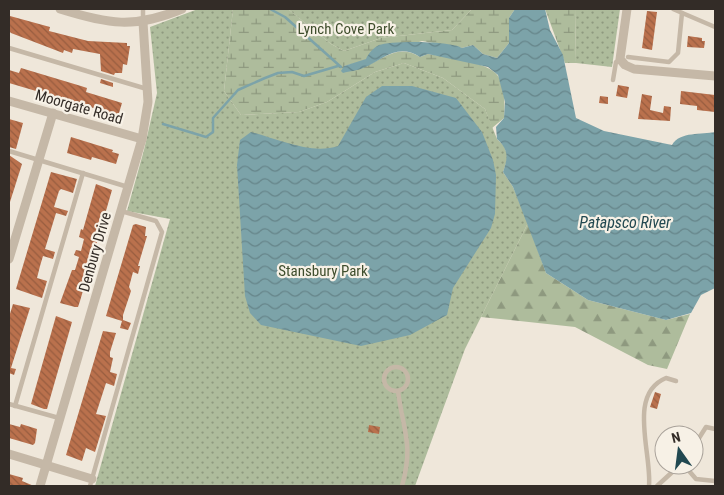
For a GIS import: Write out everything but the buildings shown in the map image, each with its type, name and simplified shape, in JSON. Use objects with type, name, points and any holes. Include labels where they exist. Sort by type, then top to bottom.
[{"type":"street","points":[[60,9],[104,21],[122,23],[144,22],[182,9]]},
{"type":"street","points":[[627,9],[624,58],[634,69],[715,76]]},
{"type":"street","name":"Denbury Drive","points":[[40,486],[142,139],[148,90],[144,22]]},
{"type":"street","name":"Moorgate Road","points":[[9,101],[142,139]]},
{"type":"street","points":[[9,259],[53,114]]},
{"type":"street","points":[[9,454],[46,465],[91,482]]},
{"type":"lane","points":[[143,9],[144,22]]},
{"type":"lane","points":[[673,9],[715,27]]},
{"type":"lane","points":[[613,80],[616,62],[624,58],[669,62],[678,53],[682,13]]},
{"type":"lane","points":[[9,48],[148,90]]},
{"type":"lane","points":[[9,150],[128,187]]},
{"type":"lane","points":[[15,406],[83,173]]},
{"type":"lane","points":[[91,482],[162,232],[156,220],[122,211]]},
{"type":"lane","points":[[395,367],[402,369],[408,378],[406,385],[398,391],[388,388],[384,379],[388,370],[395,367]]},
{"type":"lane","points":[[649,486],[644,421],[646,397],[656,382],[666,378],[676,381]]},
{"type":"lane","points":[[398,391],[409,449],[408,465],[402,486]]},
{"type":"lane","points":[[9,404],[60,418]]},
{"type":"lane","points":[[704,431],[706,428],[715,429]]},
{"type":"lane","points":[[657,486],[669,475]]},
{"type":"lane","points":[[693,475],[696,479],[715,482]]},
{"type":"green space","name":"Stansbury Park","points":[[198,9],[233,9],[224,91],[241,115],[299,112],[327,102],[375,72],[404,63],[443,78],[485,109],[497,139],[504,146],[508,157],[503,172],[513,187],[528,223],[465,349],[415,486],[95,486],[170,219],[127,211],[157,93],[150,27]]},
{"type":"green space","points":[[233,9],[288,9],[331,44],[344,51],[381,38],[452,30],[472,9],[515,9],[509,18],[509,43],[497,58],[483,54],[473,45],[462,48],[422,41],[344,66],[369,64],[395,52],[413,53],[420,57],[428,54],[477,64],[493,71],[500,80],[504,96],[504,118],[492,128],[485,109],[443,78],[404,63],[375,72],[327,102],[299,112],[241,115],[224,91]]},
{"type":"green space","name":"Lynch Cove Park","points":[[288,9],[472,9],[452,30],[381,38],[344,51],[331,44]]},
{"type":"green space","points":[[545,9],[575,9],[576,63],[565,63]]},
{"type":"green space","points":[[575,9],[620,9],[612,67],[576,63]]},
{"type":"green space","points":[[528,223],[546,273],[588,300],[666,320],[690,314],[667,369],[648,365],[575,327],[481,317]]},
{"type":"water","name":"Patapsco River","points":[[515,9],[545,9],[550,30],[563,55],[576,118],[604,131],[672,145],[680,137],[715,132],[715,288],[701,295],[691,313],[666,320],[588,300],[546,273],[513,187],[503,172],[506,154],[504,147],[497,139],[496,127],[504,118],[505,102],[498,75],[488,67],[428,54],[420,57],[404,51],[390,54],[358,70],[343,73],[341,71],[344,66],[366,59],[371,51],[379,45],[396,42],[447,44],[462,48],[473,45],[483,54],[497,58],[509,43],[509,18]]},
{"type":"water","points":[[382,86],[412,86],[456,98],[482,132],[493,160],[496,175],[495,214],[491,228],[453,288],[447,315],[410,335],[361,346],[261,325],[250,313],[245,296],[237,165],[240,140],[251,132],[283,142],[317,149],[338,146],[366,97]]},
{"type":"waterway","points":[[270,9],[285,17],[341,67]]},
{"type":"waterway","points":[[163,124],[206,137],[213,132],[213,118],[238,90],[278,73],[292,72],[304,76],[338,66]]}]
